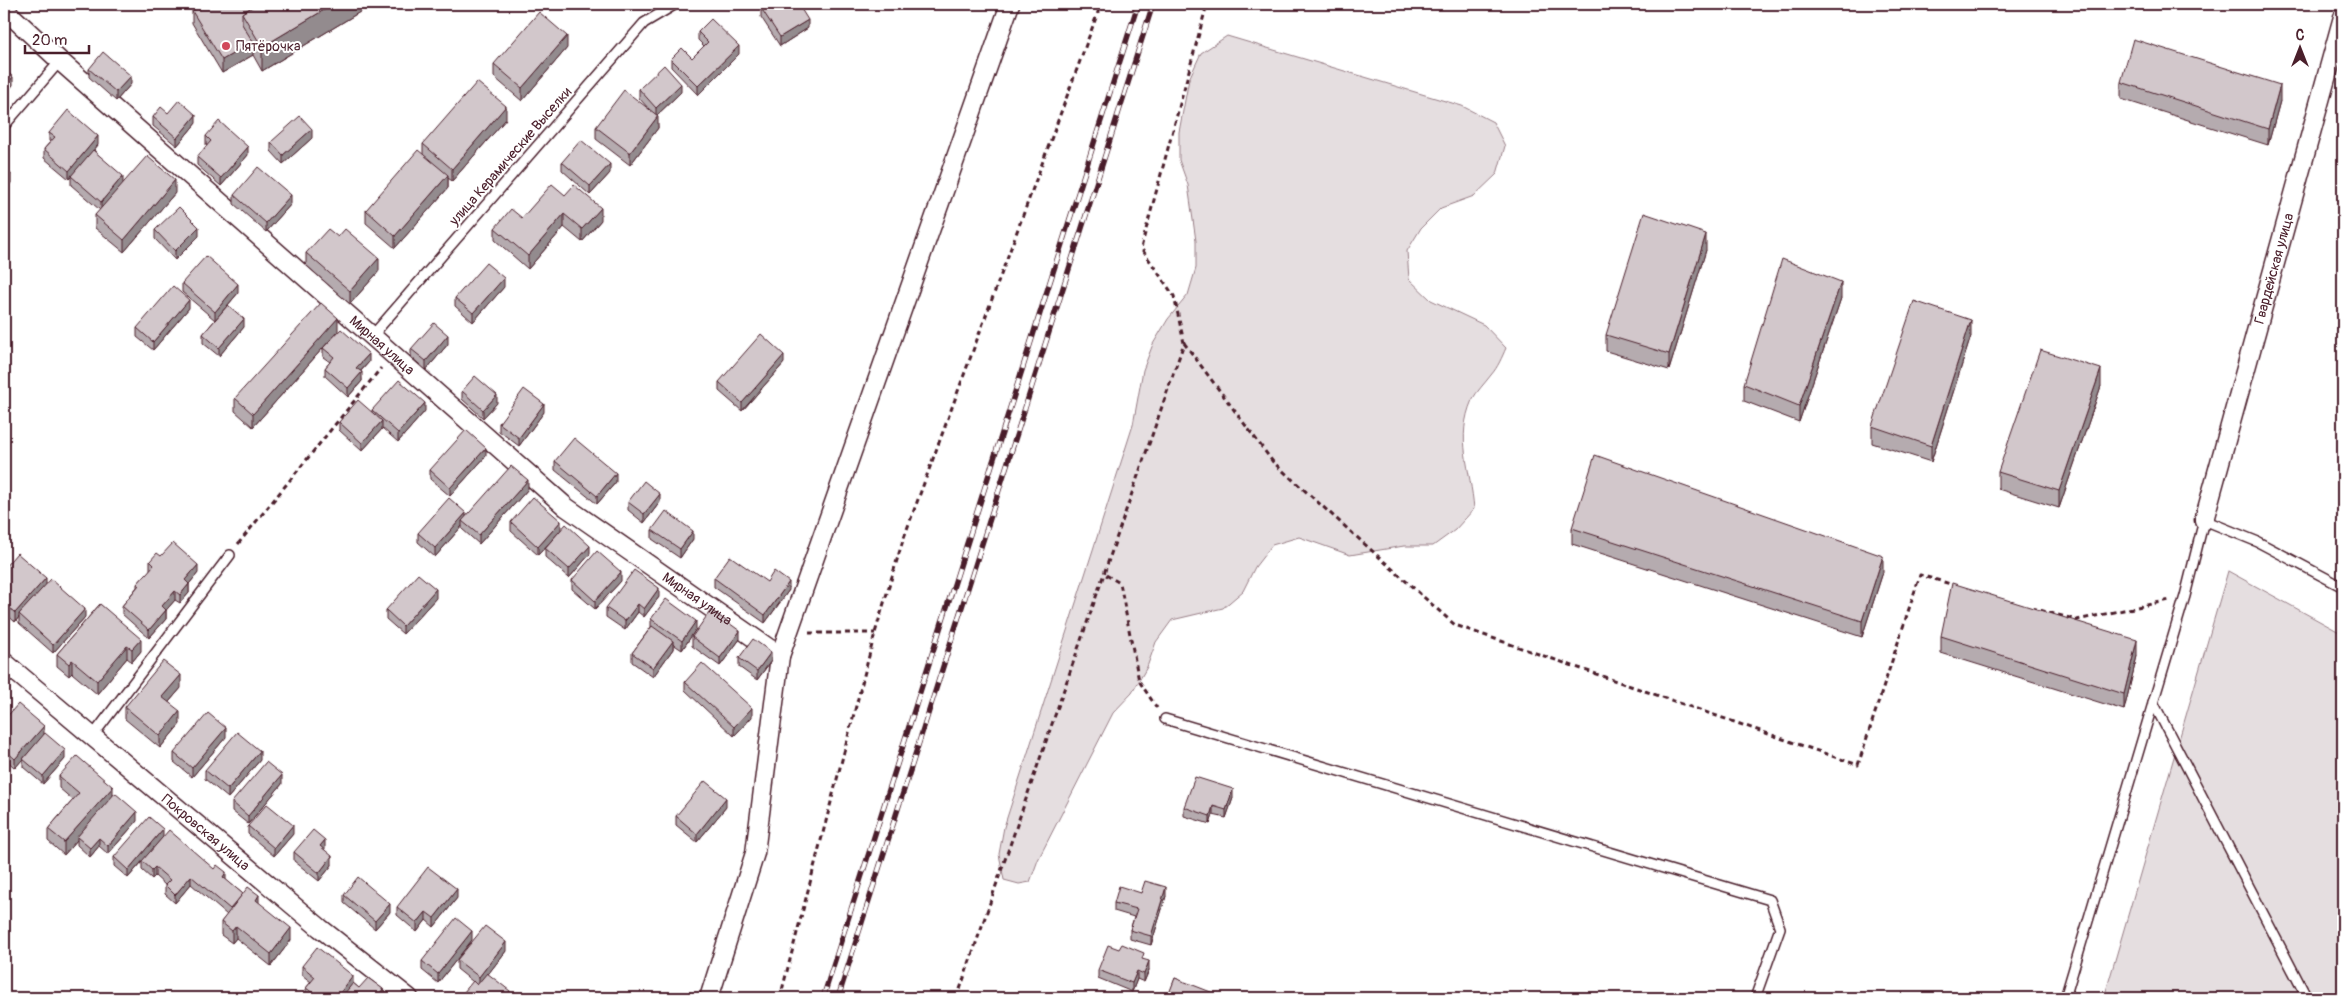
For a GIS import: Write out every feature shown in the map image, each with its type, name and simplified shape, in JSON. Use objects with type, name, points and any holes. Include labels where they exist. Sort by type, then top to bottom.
[{"type":"street","points":[[709,998],[755,853],[780,656],[1010,4]]},
{"type":"street","name":"Мирная улица","points":[[4,9],[60,61],[566,507],[780,656]]},
{"type":"street","name":"Гвардейская улица","points":[[2204,520],[2343,17]]},
{"type":"street","name":"Покровская улица","points":[[4,662],[320,928],[410,998]]},
{"type":"lane","points":[[657,15],[659,4]]},
{"type":"lane","name":"улица Керамические Выселки","points":[[372,336],[644,23],[676,4]]},
{"type":"lane","points":[[4,126],[60,61]]},
{"type":"lane","points":[[2065,998],[2185,596],[2204,520],[2258,542],[2343,587]]},
{"type":"lane","points":[[92,737],[230,555]]},
{"type":"lane","points":[[2153,702],[2307,998]]},
{"type":"lane","points":[[1165,719],[1770,900],[1780,928],[1754,998]]},
{"type":"path","points":[[780,998],[876,633],[903,540],[1101,4]]},
{"type":"path","points":[[1208,4],[1141,248],[1174,296],[1184,343],[1273,462],[1455,625],[1858,764],[1920,575],[1956,586]]},
{"type":"path","points":[[957,998],[1106,575],[1184,343]]},
{"type":"path","points":[[230,555],[392,354]]},
{"type":"path","points":[[1106,575],[1120,583],[1139,681],[1165,719]]},
{"type":"path","points":[[2030,607],[2077,620],[2185,596]]},
{"type":"path","points":[[788,633],[876,633]]},
{"type":"shaded area","points":[[1227,36],[1462,106],[1493,122],[1505,146],[1497,174],[1474,196],[1441,208],[1421,228],[1407,251],[1409,279],[1431,300],[1484,325],[1506,348],[1496,369],[1472,400],[1467,414],[1464,441],[1474,509],[1455,530],[1433,546],[1404,546],[1350,555],[1299,537],[1272,545],[1255,567],[1243,591],[1223,608],[1172,620],[1156,642],[1147,667],[1132,693],[1113,713],[1038,860],[1030,882],[1019,884],[1004,880],[999,854],[1004,827],[1133,425],[1143,370],[1153,344],[1168,319],[1188,295],[1196,268],[1196,241],[1188,185],[1179,160],[1179,132],[1189,79],[1201,53]]},
{"type":"shaded area","points":[[2228,571],[2343,634],[2343,998],[2104,998]]},
{"type":"building","name":"Пятёрочка","points":[[204,4],[257,4],[242,13],[242,24],[253,42],[222,60],[192,11]]},
{"type":"building","points":[[257,4],[334,4],[262,47],[242,13]]},
{"type":"building","points":[[768,4],[798,4],[808,20],[780,37],[761,8]]},
{"type":"building","points":[[539,12],[567,36],[522,88],[494,64]]},
{"type":"building","points":[[711,19],[739,46],[698,86],[671,59],[682,48],[692,58],[708,42],[698,32]]},
{"type":"building","points":[[2133,39],[2280,85],[2268,129],[2121,82]]},
{"type":"building","points":[[103,52],[131,76],[116,92],[89,69]]},
{"type":"building","points":[[664,65],[681,84],[656,108],[639,89]]},
{"type":"building","points":[[4,69],[13,77],[4,87]]},
{"type":"building","points":[[477,82],[506,106],[452,169],[423,144]]},
{"type":"building","points":[[4,88],[9,92],[4,97]]},
{"type":"building","points":[[624,90],[658,116],[630,153],[596,127]]},
{"type":"building","points":[[179,100],[196,115],[177,138],[153,117],[161,107],[168,113]]},
{"type":"building","points":[[68,110],[98,136],[69,171],[44,149],[55,137],[49,133]]},
{"type":"building","points":[[300,116],[312,129],[283,155],[271,142]]},
{"type":"building","points":[[219,121],[248,147],[221,178],[197,157],[211,141],[206,136]]},
{"type":"building","points":[[581,140],[610,164],[590,186],[562,162]]},
{"type":"building","points":[[93,150],[123,176],[101,202],[71,176]]},
{"type":"building","points":[[418,150],[448,175],[395,236],[366,210]]},
{"type":"building","points":[[147,156],[175,180],[124,240],[95,215]]},
{"type":"building","points":[[258,167],[291,195],[266,223],[234,195]]},
{"type":"building","points":[[4,168],[11,174],[4,183]]},
{"type":"building","points":[[552,184],[565,195],[574,185],[601,208],[582,229],[564,214],[528,256],[495,228],[511,209],[522,218]]},
{"type":"building","points":[[179,207],[199,227],[175,251],[155,230]]},
{"type":"building","points":[[1644,213],[1706,234],[1669,354],[1606,335]]},
{"type":"building","points":[[328,229],[338,237],[345,229],[379,258],[350,291],[306,253]]},
{"type":"building","points":[[206,256],[238,284],[215,312],[182,283]]},
{"type":"building","points":[[1782,259],[1841,282],[1799,406],[1744,384]]},
{"type":"building","points":[[486,263],[504,278],[473,313],[455,298]]},
{"type":"building","points":[[173,286],[189,300],[153,342],[137,328]]},
{"type":"building","points":[[1914,301],[1971,320],[1931,446],[1872,426]]},
{"type":"building","points":[[321,303],[338,318],[253,414],[235,398]]},
{"type":"building","points":[[228,305],[244,319],[219,348],[203,334]]},
{"type":"building","points":[[434,323],[448,335],[426,361],[411,349]]},
{"type":"building","points":[[341,329],[369,354],[356,368],[362,372],[348,388],[325,368],[334,357],[323,348]]},
{"type":"building","points":[[761,334],[784,355],[742,403],[719,382]]},
{"type":"building","points":[[2040,350],[2101,369],[2059,491],[1998,472]]},
{"type":"building","points":[[475,376],[497,395],[483,410],[462,391]]},
{"type":"building","points":[[399,380],[425,403],[398,433],[372,410]]},
{"type":"building","points":[[524,389],[544,404],[519,438],[499,423]]},
{"type":"building","points":[[358,400],[382,421],[362,443],[339,422]]},
{"type":"building","points":[[466,430],[486,448],[450,488],[430,470]]},
{"type":"building","points":[[574,438],[616,473],[597,496],[555,461]]},
{"type":"building","points":[[1595,455],[1883,556],[1862,621],[1572,528]]},
{"type":"building","points":[[511,466],[528,480],[479,535],[462,521]]},
{"type":"building","points":[[644,481],[660,494],[644,514],[628,502]]},
{"type":"building","points":[[533,497],[561,521],[538,547],[511,522]]},
{"type":"building","points":[[449,498],[466,513],[435,548],[418,533]]},
{"type":"building","points":[[666,511],[693,531],[680,549],[652,530]]},
{"type":"building","points":[[566,524],[590,546],[569,569],[545,548]]},
{"type":"building","points":[[173,543],[198,565],[185,580],[189,584],[180,595],[175,591],[162,606],[166,610],[149,630],[122,606],[139,585],[137,584],[154,565],[150,561],[157,553],[161,556]]},
{"type":"building","points":[[597,551],[621,572],[595,601],[572,580]]},
{"type":"building","points":[[17,553],[46,578],[15,613],[4,603],[4,568]]},
{"type":"building","points":[[730,556],[767,582],[774,571],[789,582],[765,615],[714,578]]},
{"type":"building","points":[[634,570],[659,588],[644,609],[638,604],[625,621],[606,608]]},
{"type":"building","points":[[418,574],[436,589],[403,626],[386,610]]},
{"type":"building","points":[[51,579],[85,609],[53,645],[19,614]]},
{"type":"building","points":[[1952,583],[2137,640],[2124,694],[1941,636]]},
{"type":"building","points":[[666,599],[696,621],[682,641],[651,619]]},
{"type":"building","points":[[100,604],[141,639],[132,649],[127,646],[97,681],[72,660],[69,664],[57,654]]},
{"type":"building","points":[[711,610],[740,631],[720,658],[692,637]]},
{"type":"building","points":[[652,626],[673,641],[653,668],[632,653]]},
{"type":"building","points":[[753,639],[771,652],[757,671],[739,658]]},
{"type":"building","points":[[163,661],[181,675],[162,697],[180,711],[160,736],[125,707]]},
{"type":"building","points":[[702,663],[752,708],[734,727],[685,682]]},
{"type":"building","points":[[18,704],[44,726],[15,759],[4,749],[4,720]]},
{"type":"building","points":[[208,713],[226,728],[192,768],[174,753]]},
{"type":"building","points":[[237,732],[260,751],[228,789],[205,770]]},
{"type":"building","points":[[45,733],[65,750],[43,776],[23,759]]},
{"type":"building","points":[[77,756],[113,787],[64,842],[48,829],[79,793],[59,776]]},
{"type":"building","points":[[266,762],[282,775],[248,816],[232,802]]},
{"type":"building","points":[[1195,777],[1233,789],[1226,810],[1213,806],[1210,816],[1184,807]]},
{"type":"building","points":[[705,781],[726,798],[697,834],[676,816]]},
{"type":"building","points":[[115,793],[137,812],[108,846],[99,838],[90,848],[77,837]]},
{"type":"building","points":[[267,804],[293,825],[274,848],[248,826]]},
{"type":"building","points":[[149,817],[163,829],[128,870],[114,857]]},
{"type":"building","points":[[169,830],[214,869],[217,865],[226,872],[223,877],[243,894],[230,909],[191,876],[175,895],[165,885],[170,880],[155,867],[152,870],[142,861]]},
{"type":"building","points":[[313,830],[325,840],[320,846],[332,856],[319,873],[294,852]]},
{"type":"building","points":[[428,867],[457,889],[434,918],[426,912],[417,923],[397,907]]},
{"type":"building","points":[[358,877],[390,904],[375,921],[344,895]]},
{"type":"building","points":[[1145,881],[1166,887],[1151,936],[1130,930],[1137,909],[1114,903],[1119,886],[1141,893]]},
{"type":"building","points":[[248,887],[259,895],[256,900],[291,928],[271,954],[236,926],[232,931],[221,922]]},
{"type":"building","points":[[456,918],[472,931],[438,974],[422,961]]},
{"type":"building","points":[[485,926],[506,942],[479,977],[457,960]]},
{"type":"building","points":[[1122,944],[1144,953],[1142,959],[1149,961],[1144,974],[1137,971],[1132,983],[1098,970],[1108,945],[1119,949]]},
{"type":"building","points":[[317,947],[353,976],[336,998],[320,998],[306,988],[315,977],[302,966]]},
{"type":"building","points":[[487,973],[510,991],[504,998],[459,998],[473,981],[477,985]]},
{"type":"building","points":[[368,978],[383,989],[376,998],[341,998],[353,983],[359,988]]},
{"type":"building","points":[[1175,978],[1221,996],[1220,998],[1193,998],[1184,995],[1183,998],[1174,998],[1168,996]]},
{"type":"railway","points":[[823,998],[1138,4]]},
{"type":"railway","points":[[838,998],[1153,4]]},
{"type":"place","name":"Пятёрочка","points":[[226,46]]}]
